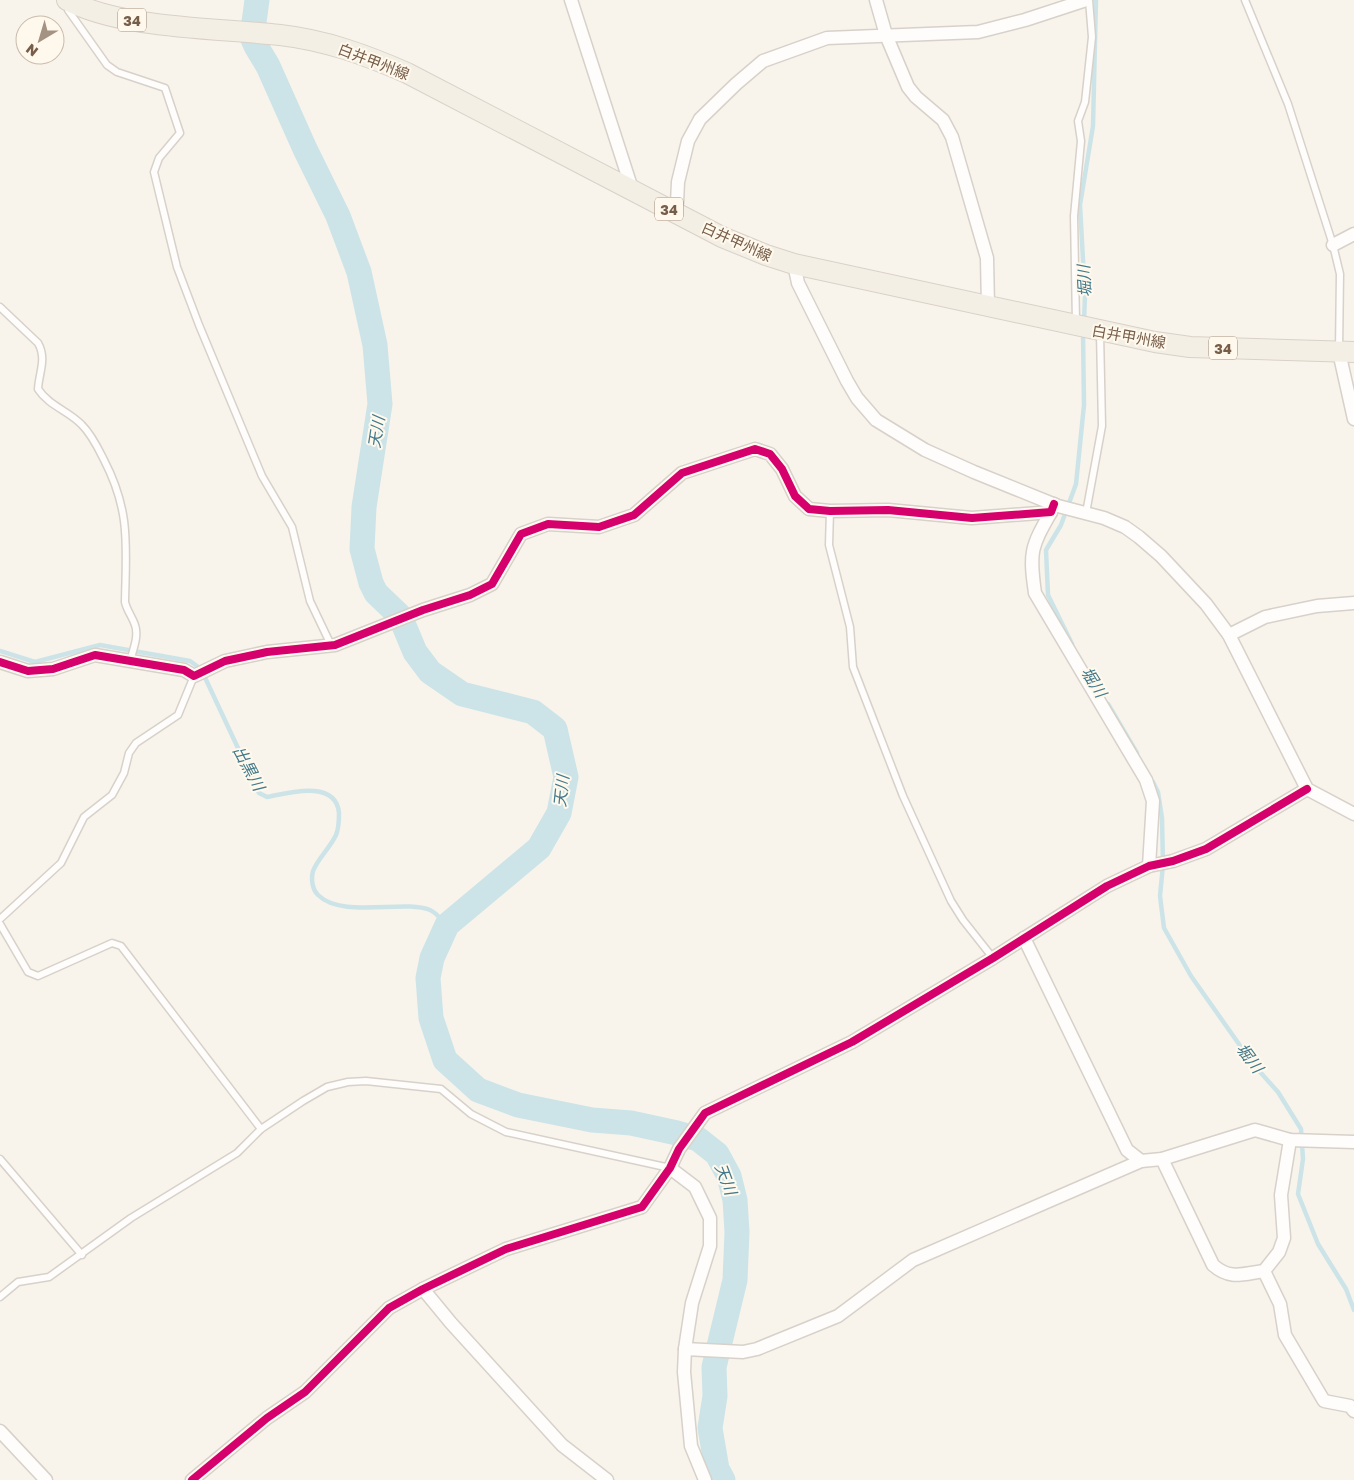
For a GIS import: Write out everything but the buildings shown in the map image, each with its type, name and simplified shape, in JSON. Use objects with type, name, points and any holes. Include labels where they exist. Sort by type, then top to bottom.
[{"type":"main road","name":"白井甲州線","points":[[68,1],[132,20],[282,35],[336,46],[383,62],[673,212],[766,256],[794,264],[1086,329],[1190,347],[1346,352]]},
{"type":"street","points":[[570,0],[632,190]]},
{"type":"street","points":[[876,0],[886,35],[908,86],[916,97],[943,120],[952,137],[987,258],[988,307]]},
{"type":"street","points":[[673,212],[677,203],[678,182],[688,141],[700,119],[763,61],[827,38],[978,32],[1025,20],[1087,0]]},
{"type":"street","points":[[1333,245],[1354,234]]},
{"type":"street","points":[[794,264],[798,284],[848,381],[857,398],[876,420],[925,450],[1054,507],[1082,512],[1125,527],[1161,556],[1206,604],[1229,635],[1307,789],[1354,814]]},
{"type":"street","points":[[1346,352],[1354,419]]},
{"type":"street","points":[[0,662],[28,671],[53,669],[95,655],[184,670],[195,676],[226,661],[267,652],[332,645],[423,610],[470,595],[492,584],[521,534],[548,524],[599,527],[634,515],[682,473],[755,449],[770,454],[782,469],[795,496],[809,509],[830,511],[888,510],[972,518],[1054,507]]},
{"type":"street","points":[[1054,507],[1033,543],[1031,566],[1035,593],[1146,780],[1153,801],[1152,865]]},
{"type":"street","points":[[1229,635],[1264,618],[1317,606],[1354,603]]},
{"type":"street","points":[[192,1480],[260,1424],[305,1392],[389,1308],[423,1289],[506,1249],[642,1207],[670,1168],[679,1149],[705,1113],[852,1042],[993,958],[1107,886],[1152,865],[1173,861],[1206,849],[1307,789]]},
{"type":"street","points":[[1024,938],[1127,1150],[1140,1161]]},
{"type":"street","points":[[685,1349],[743,1352],[757,1349],[838,1316],[913,1260],[1140,1161],[1162,1159],[1255,1130],[1291,1140],[1354,1142]]},
{"type":"street","points":[[1162,1159],[1213,1265],[1222,1273],[1231,1276],[1264,1271],[1279,1252],[1284,1238],[1280,1195],[1291,1140]]},
{"type":"street","points":[[670,1168],[695,1187],[710,1218],[710,1246],[692,1303],[685,1349],[686,1407],[691,1446],[705,1480]]},
{"type":"street","points":[[1264,1271],[1280,1304],[1285,1335],[1324,1402],[1350,1406],[1354,1411]]},
{"type":"street","points":[[423,1289],[451,1323],[562,1444],[607,1480]]},
{"type":"street","points":[[0,1432],[46,1480]]},
{"type":"lane","points":[[1082,512],[1102,426],[1086,329],[1074,216],[1081,141],[1078,121],[1084,102],[1092,37],[1087,0]]},
{"type":"lane","points":[[1245,0],[1288,104],[1333,245],[1340,274],[1346,352]]},
{"type":"lane","points":[[68,1],[68,10],[107,66],[117,72],[164,88],[180,132],[159,158],[154,172],[178,267],[199,325],[262,476],[292,527],[310,601],[332,645]]},
{"type":"lane","points":[[0,307],[38,343],[42,351],[43,363],[38,389],[44,397],[81,424],[94,441],[121,498],[127,528],[125,602],[127,611],[136,625],[135,642],[130,661]]},
{"type":"lane","points":[[830,511],[829,545],[850,627],[854,667],[903,796],[951,901],[963,920],[993,958]]},
{"type":"lane","points":[[0,919],[62,863],[84,817],[112,795],[124,773],[129,753],[136,743],[178,715],[195,676]]},
{"type":"lane","points":[[0,924],[28,972],[38,976],[112,943],[121,946],[261,1129]]},
{"type":"lane","points":[[0,1297],[18,1282],[49,1277],[132,1218],[237,1153],[261,1129],[327,1087],[348,1082],[366,1081],[441,1089],[471,1114],[506,1132],[670,1168]]},
{"type":"lane","points":[[0,1159],[82,1255]]},
{"type":"waterway","name":"天川","points":[[257,0],[252,37],[268,66],[305,149],[338,216],[359,272],[375,345],[380,404],[364,507],[362,549],[371,583],[376,593],[400,616],[415,652],[430,672],[462,694],[533,712],[555,729],[566,777],[559,813],[539,848],[447,925],[432,958],[428,978],[431,1018],[445,1060],[478,1090],[518,1105],[592,1120],[631,1123],[677,1133],[698,1139],[717,1154],[729,1176],[735,1200],[737,1232],[735,1280],[714,1367],[715,1396],[710,1428],[717,1469],[723,1480]]},
{"type":"waterway","name":"堀川","points":[[1084,322],[1085,296],[1080,205],[1093,126],[1096,0]]},
{"type":"waterway","name":"堀川","points":[[1072,644],[1048,595],[1046,550],[1061,525],[1076,484],[1084,405],[1083,332]]},
{"type":"waterway","name":"出黒川","points":[[0,651],[35,662],[100,645],[190,661],[201,669],[259,793],[267,797],[298,791],[320,792],[336,802],[339,813],[337,832],[315,866],[312,874],[313,887],[316,893],[329,902],[342,906],[419,907],[433,911],[447,925]]},
{"type":"waterway","name":"堀川","points":[[1108,704],[1137,753]]},
{"type":"waterway","name":"堀川","points":[[1153,782],[1158,792],[1162,818],[1163,865],[1160,896],[1164,928],[1191,976],[1253,1064],[1278,1092],[1301,1129],[1303,1159],[1298,1194],[1318,1244],[1346,1289],[1354,1310]]},
{"type":"cycle path","points":[[0,662],[28,671],[53,669],[95,655],[184,670],[194,676],[225,661],[267,652],[335,645],[423,610],[470,595],[492,584],[521,534],[548,524],[599,527],[634,515],[682,473],[755,449],[770,454],[782,469],[795,496],[809,509],[830,511],[888,510],[972,518],[1051,512],[1054,504]]},
{"type":"cycle path","points":[[192,1480],[267,1418],[305,1392],[389,1308],[423,1289],[506,1249],[642,1207],[670,1168],[679,1149],[705,1113],[852,1042],[993,958],[1107,886],[1149,866],[1173,861],[1206,849],[1307,789]]}]
